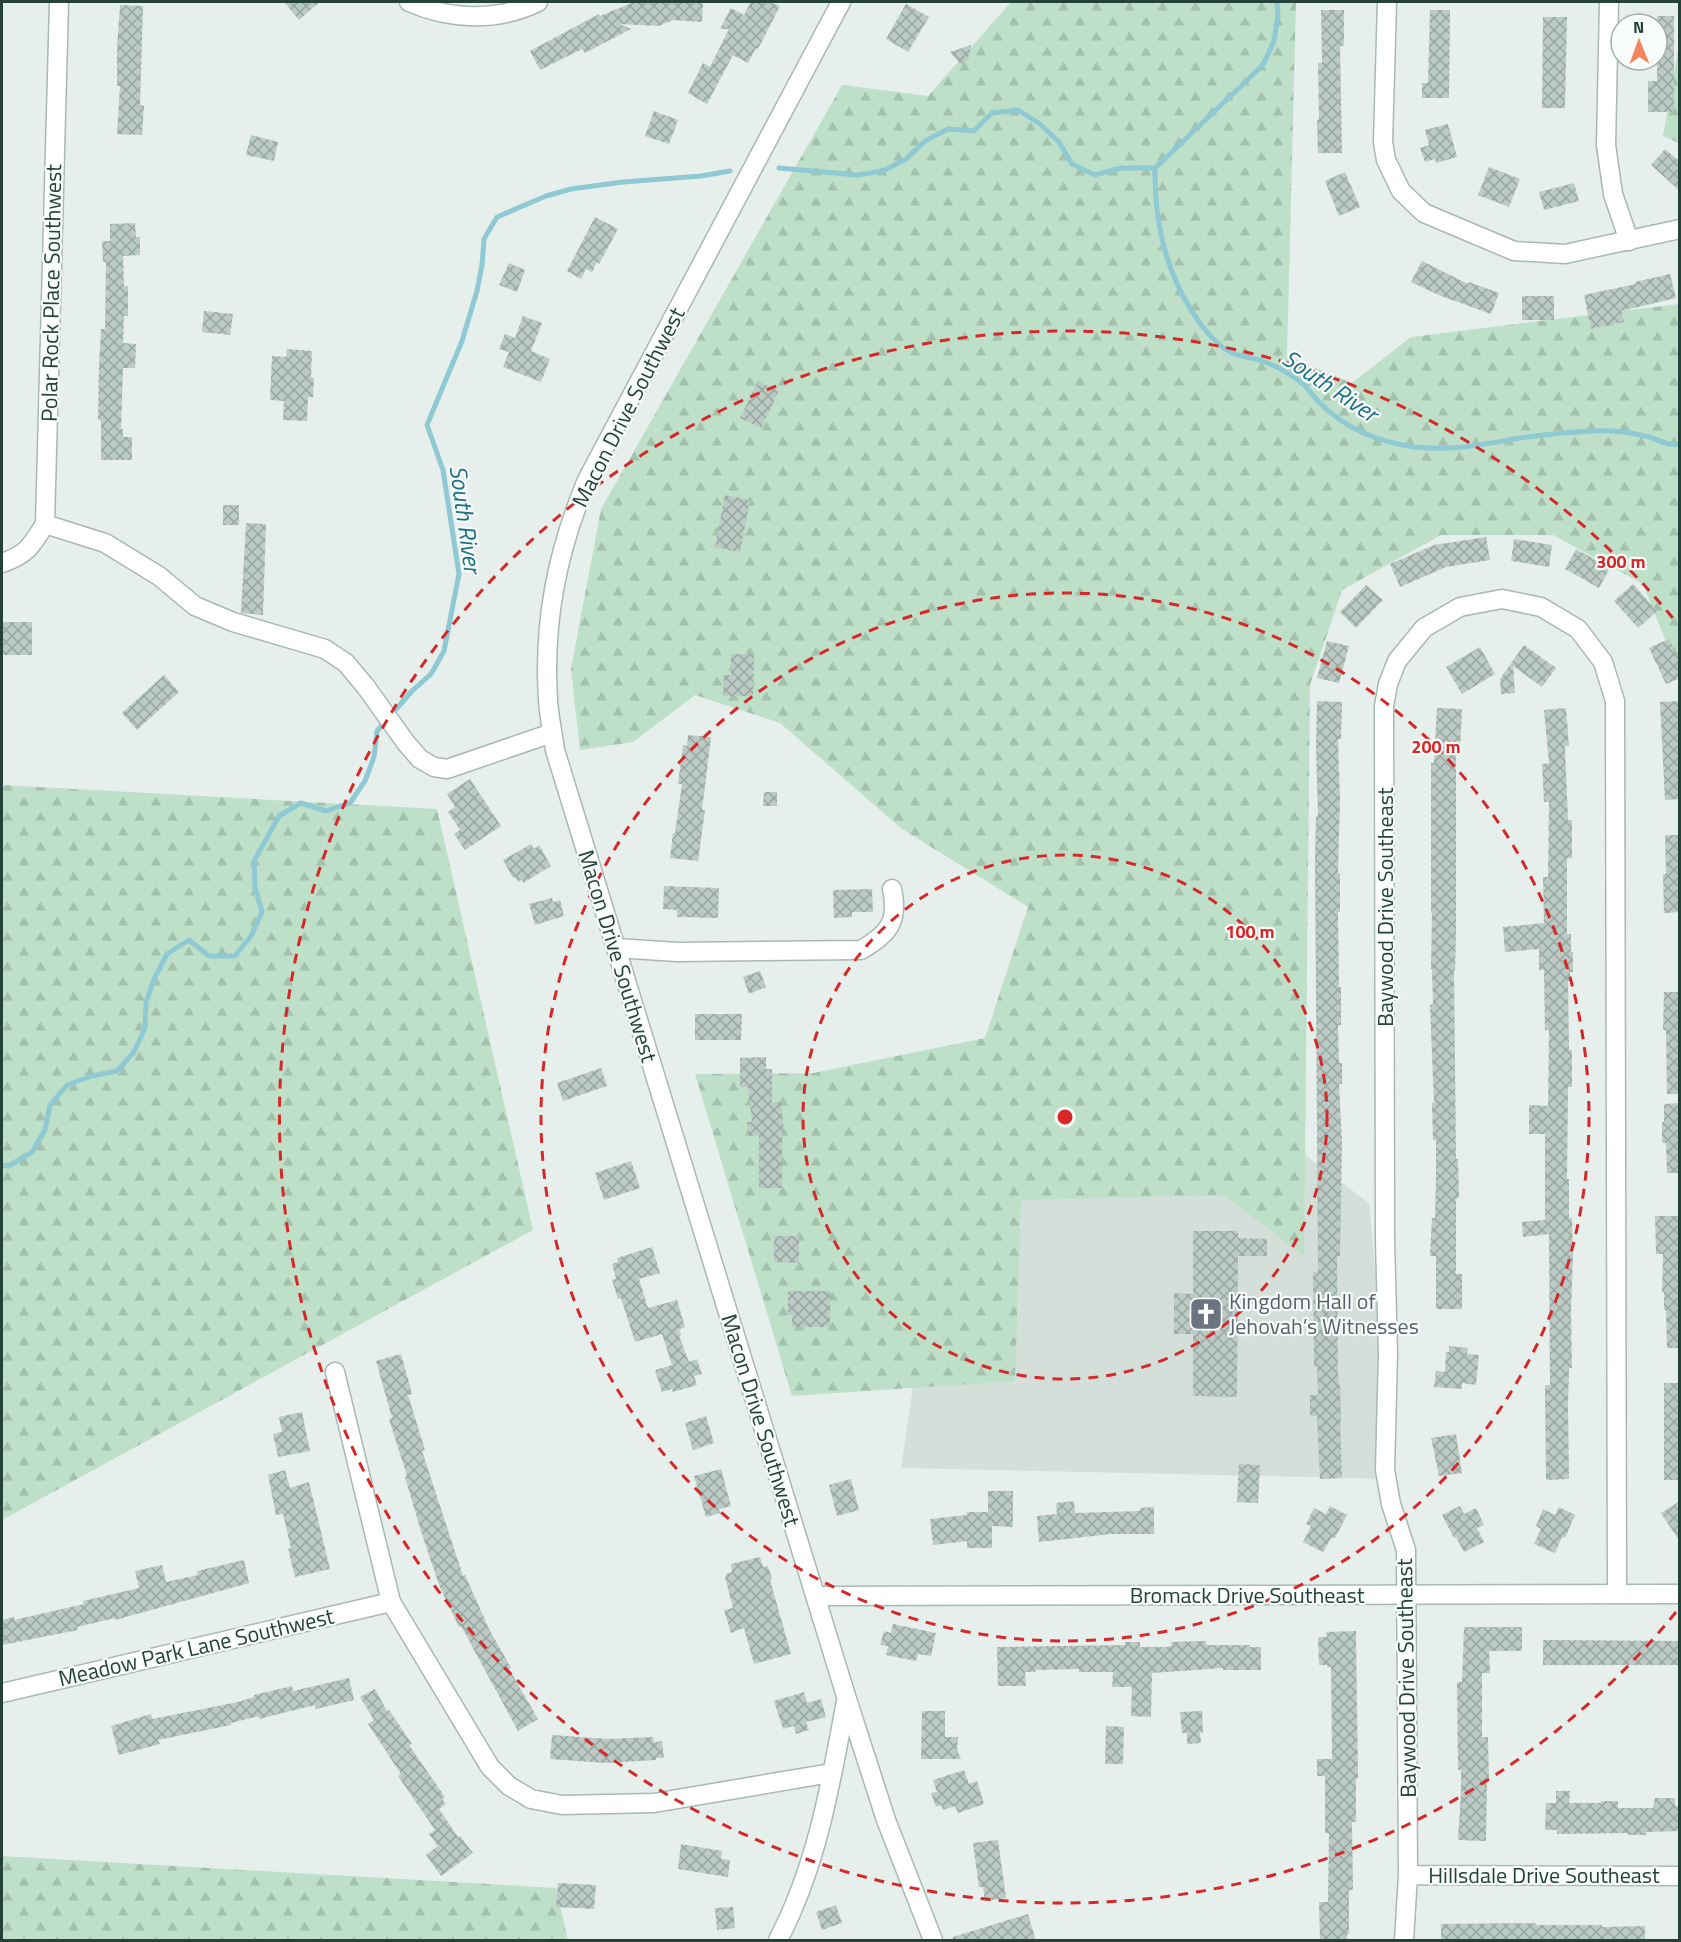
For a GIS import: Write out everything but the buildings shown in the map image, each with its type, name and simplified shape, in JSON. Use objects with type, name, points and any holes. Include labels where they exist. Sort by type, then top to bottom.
[{"type":"street","name":"Polar Rock Place Southwest","points":[[45,524],[59,2]]},
{"type":"street","points":[[409,2],[426,9],[456,16],[487,16],[512,12],[538,2]]},
{"type":"street","points":[[1387,2],[1383,142],[1386,160],[1401,191],[1424,213],[1514,251],[1565,254],[1680,229]]},
{"type":"street","points":[[1609,2],[1606,146],[1613,194],[1629,241]]},
{"type":"street","name":"Macon Drive Southwest","points":[[834,4],[587,480],[570,522],[558,566],[550,610],[546,656],[548,702],[555,750],[846,1696],[886,1820],[933,1941]]},
{"type":"street","points":[[2,562],[15,558],[28,550],[45,524],[105,543],[159,576],[195,606],[233,622],[326,649],[346,663],[406,743],[420,759],[434,767],[447,769],[552,733]]},
{"type":"street","name":"Baywood Drive Southeast","points":[[1404,1941],[1408,1875],[1406,1550],[1391,1504],[1385,1470],[1388,1353],[1385,1240],[1384,706],[1388,684],[1397,661],[1424,628],[1460,607],[1502,599],[1541,607],[1578,629],[1603,662],[1616,701],[1617,1594]]},
{"type":"street","points":[[616,948],[677,952],[861,950],[880,939],[891,923],[895,904],[892,889]]},
{"type":"street","points":[[335,1372],[391,1602],[490,1767],[509,1786],[531,1799],[562,1805],[654,1803],[831,1773]]},
{"type":"street","name":"Bromack Drive Southeast","points":[[815,1596],[1680,1594]]},
{"type":"street","name":"Meadow Park Lane Southwest","points":[[2,1693],[391,1602]]},
{"type":"street","points":[[778,1941],[806,1875],[820,1830],[846,1696]]},
{"type":"street","name":"Hillsdale Drive Southeast","points":[[1408,1875],[1680,1876]]},
{"type":"shaded area","points":[[1268,1127],[1369,1203],[1394,1479],[901,1468],[946,1163]]},
{"type":"green space","points":[[1011,2],[1296,2],[1287,356],[1352,383],[1411,337],[1679,304],[1679,674],[1643,584],[1553,535],[1441,535],[1342,590],[1310,685],[1304,1256],[1224,1195],[1021,1200],[1015,1381],[792,1396],[695,1074],[813,1073],[985,1038],[1028,907],[902,829],[780,723],[695,695],[633,742],[580,750],[571,669],[601,509],[842,85],[928,96]]},
{"type":"green space","points":[[1679,45],[1679,143],[1663,136]]},
{"type":"green space","points":[[2,785],[437,809],[533,1230],[2,1520]]},
{"type":"green space","points":[[2,1856],[556,1888],[568,1940],[2,1940]]},
{"type":"waterway","points":[[1155,168],[1263,65],[1274,41],[1278,16],[1277,2]]},
{"type":"waterway","name":"South River","points":[[779,168],[857,175],[883,171],[906,159],[925,141],[948,129],[974,131],[992,113],[1018,110],[1040,124],[1059,142],[1072,164],[1095,175],[1121,168],[1155,168]]},
{"type":"waterway","name":"South River","points":[[1155,168],[1157,210],[1165,251],[1180,290],[1202,326],[1228,351],[1265,362],[1293,376],[1318,402],[1352,427],[1389,442],[1427,448],[1464,447],[1544,435],[1601,431],[1633,433],[1662,442],[1680,444]]},
{"type":"waterway","name":"South River","points":[[2,1165],[9,1166],[32,1152],[45,1130],[50,1105],[67,1085],[92,1076],[117,1071],[134,1052],[145,1028],[146,1002],[167,954],[189,940],[209,956],[235,956],[251,936],[262,912],[255,887],[254,861],[279,816],[301,803],[326,811],[350,803],[365,781],[374,757],[377,731],[412,691],[431,674],[444,651],[459,574],[443,470],[427,425],[462,341],[477,291],[484,239],[497,217],[546,196],[571,189],[730,171]]},
{"type":"place","name":"Kingdom Hall of Jehovah’s Witnesses","points":[[1206,1314]]}]
